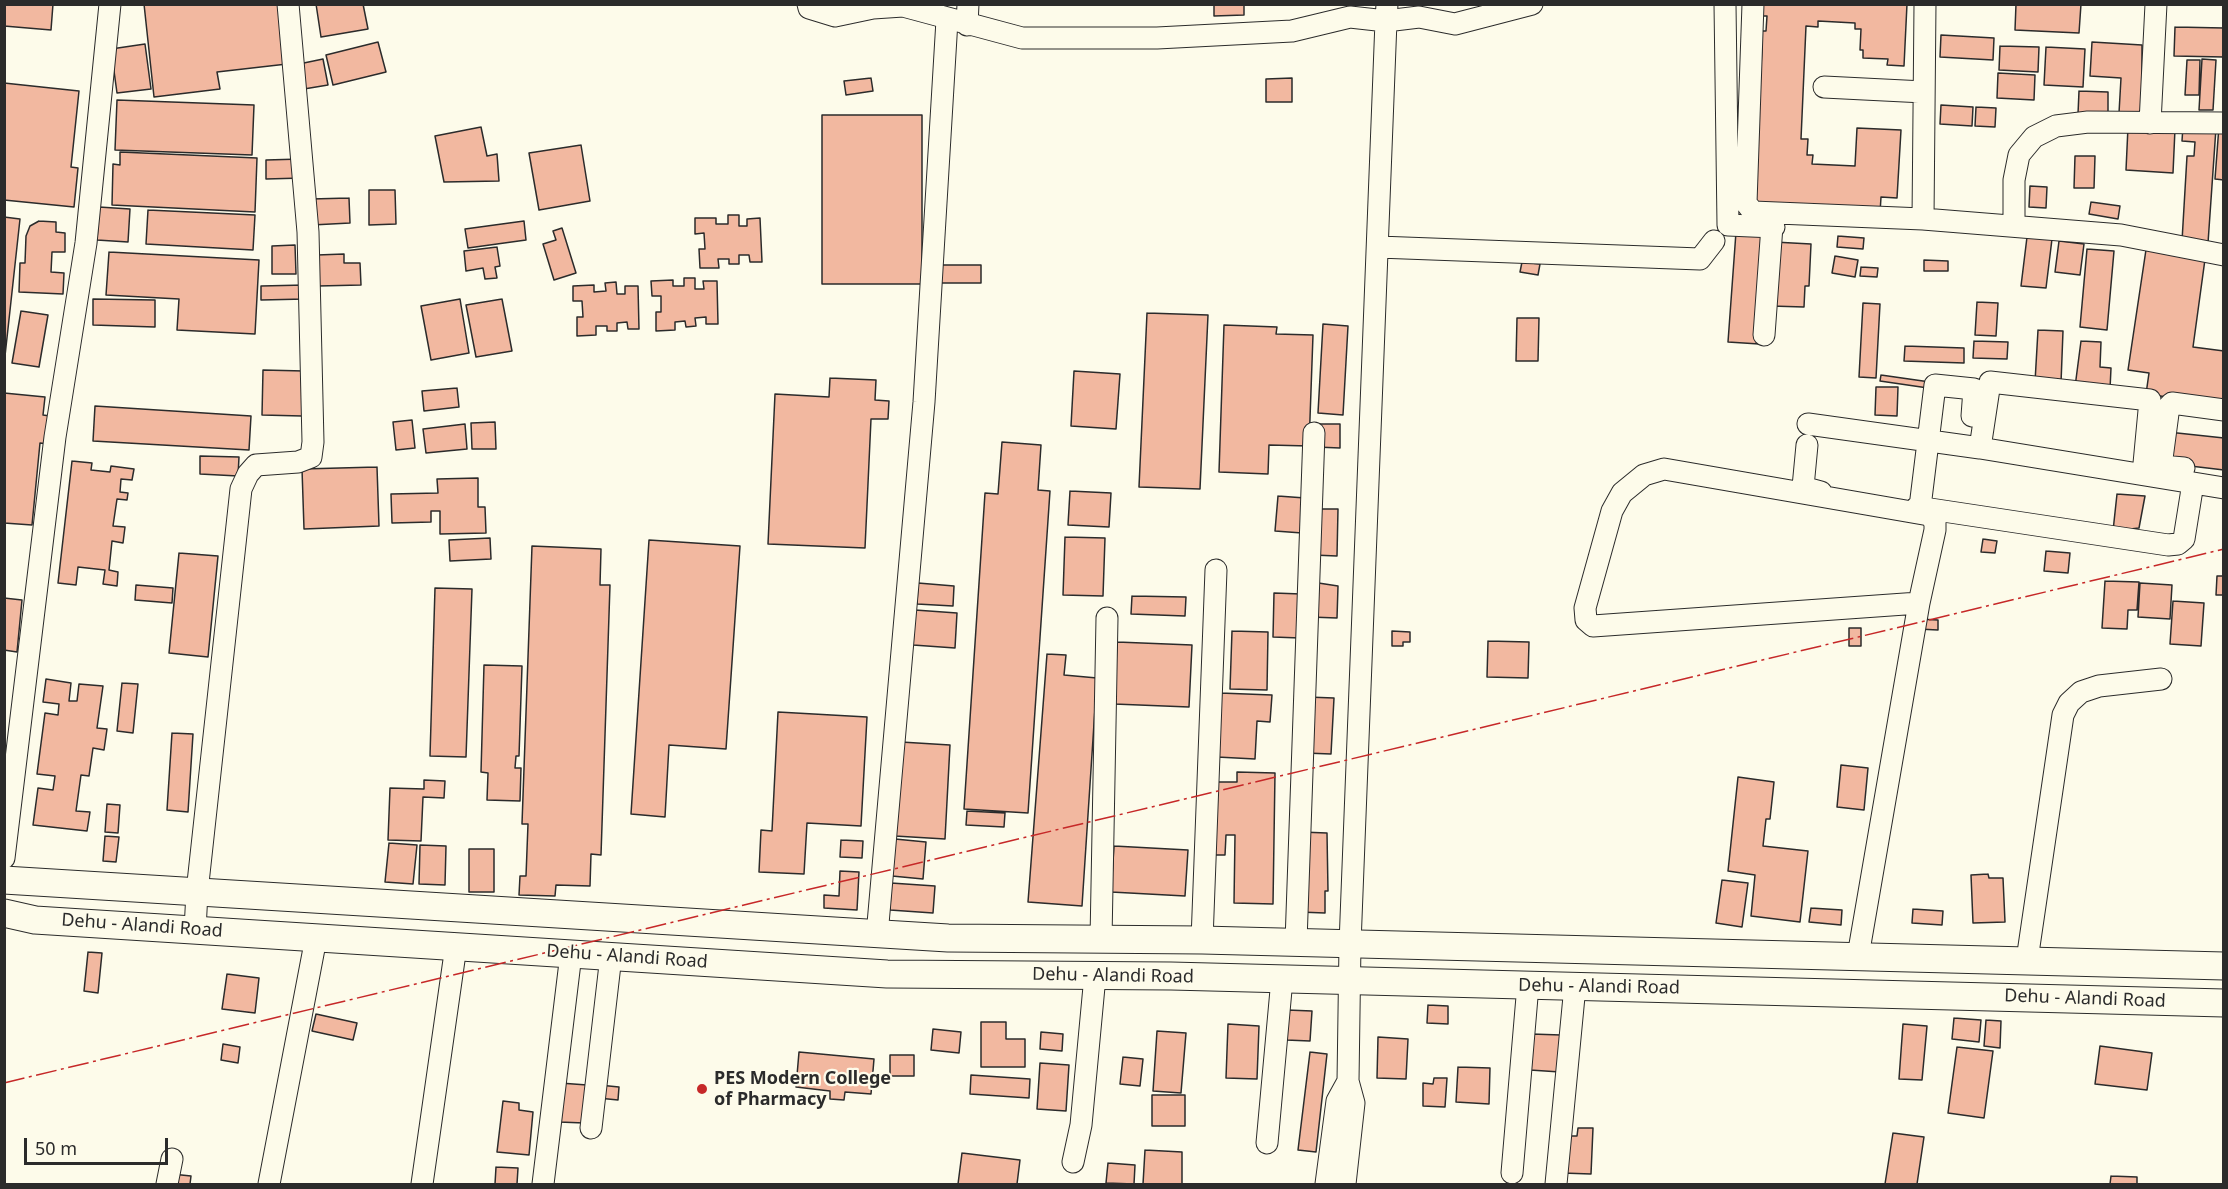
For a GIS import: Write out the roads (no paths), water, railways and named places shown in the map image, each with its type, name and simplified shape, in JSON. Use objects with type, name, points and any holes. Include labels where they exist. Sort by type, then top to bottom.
[{"type":"main road","name":"Dehu - Alandi Road","points":[[4,880],[877,935],[1296,942],[2223,966]]},
{"type":"main road","name":"Dehu - Alandi Road","points":[[5,913],[35,920],[887,974],[1282,979],[2223,1003]]},
{"type":"street","points":[[4,858],[55,437],[86,243],[110,4]]},
{"type":"street","points":[[195,930],[197,892],[241,489],[248,474],[256,465],[298,462],[311,458],[313,442],[308,232],[288,4]]},
{"type":"street","points":[[808,4],[809,8],[835,16],[873,8],[903,6],[961,16],[1022,38],[1157,38],[1292,31],[1350,17],[1427,11],[1455,24],[1532,4]]},
{"type":"street","points":[[1725,4],[1728,225],[1774,227],[1764,335]]},
{"type":"street","points":[[1753,4],[1746,203],[1753,212],[1923,219],[2121,235],[2223,255]]},
{"type":"street","points":[[1923,219],[1925,4]]},
{"type":"street","points":[[2150,123],[2156,4]]},
{"type":"street","points":[[1346,1185],[1354,1103],[1348,1081],[1350,944],[1386,13]]},
{"type":"street","points":[[877,935],[961,16]]},
{"type":"street","points":[[1824,87],[1924,92]]},
{"type":"street","points":[[2014,226],[2014,180],[2019,155],[2034,137],[2056,126],[2088,122],[2223,123]]},
{"type":"street","points":[[1378,247],[1700,259],[1714,241]]},
{"type":"street","points":[[1975,447],[1990,382],[2150,400],[2143,474]]},
{"type":"street","points":[[1920,507],[1935,385],[1974,388],[1975,447]]},
{"type":"street","points":[[2223,410],[2172,403],[2161,466],[2223,473]]},
{"type":"street","points":[[1808,424],[1975,447],[2223,488]]},
{"type":"street","points":[[1296,942],[1314,433]]},
{"type":"street","points":[[1808,445],[1802,484],[1805,489],[2168,546],[2178,544],[2184,539],[2193,483]]},
{"type":"street","points":[[1858,956],[1935,522],[1929,515],[1664,469],[1644,475],[1622,494],[1612,511],[1585,608],[1586,620],[1593,626],[1919,603]]},
{"type":"street","points":[[1202,940],[1216,570]]},
{"type":"street","points":[[1101,939],[1107,618]]},
{"type":"street","points":[[2027,960],[2063,715],[2069,703],[2081,692],[2099,686],[2161,680]]},
{"type":"street","points":[[4,908],[5,913]]},
{"type":"street","points":[[269,1185],[316,938]]},
{"type":"street","points":[[422,1185],[456,946]]},
{"type":"street","points":[[543,1185],[571,954]]},
{"type":"street","points":[[591,1128],[611,956]]},
{"type":"street","points":[[1073,1162],[1081,1125],[1095,976]]},
{"type":"street","points":[[1267,1143],[1282,979]]},
{"type":"street","points":[[1512,1173],[1528,985]]},
{"type":"street","points":[[1556,1185],[1575,986]]},
{"type":"street","points":[[1326,1185],[1337,1101],[1348,1081]]},
{"type":"street","points":[[167,1185],[172,1159]]},
{"type":"place","name":"PES Modern College of Pharmacy","points":[[702,1089]]}]
